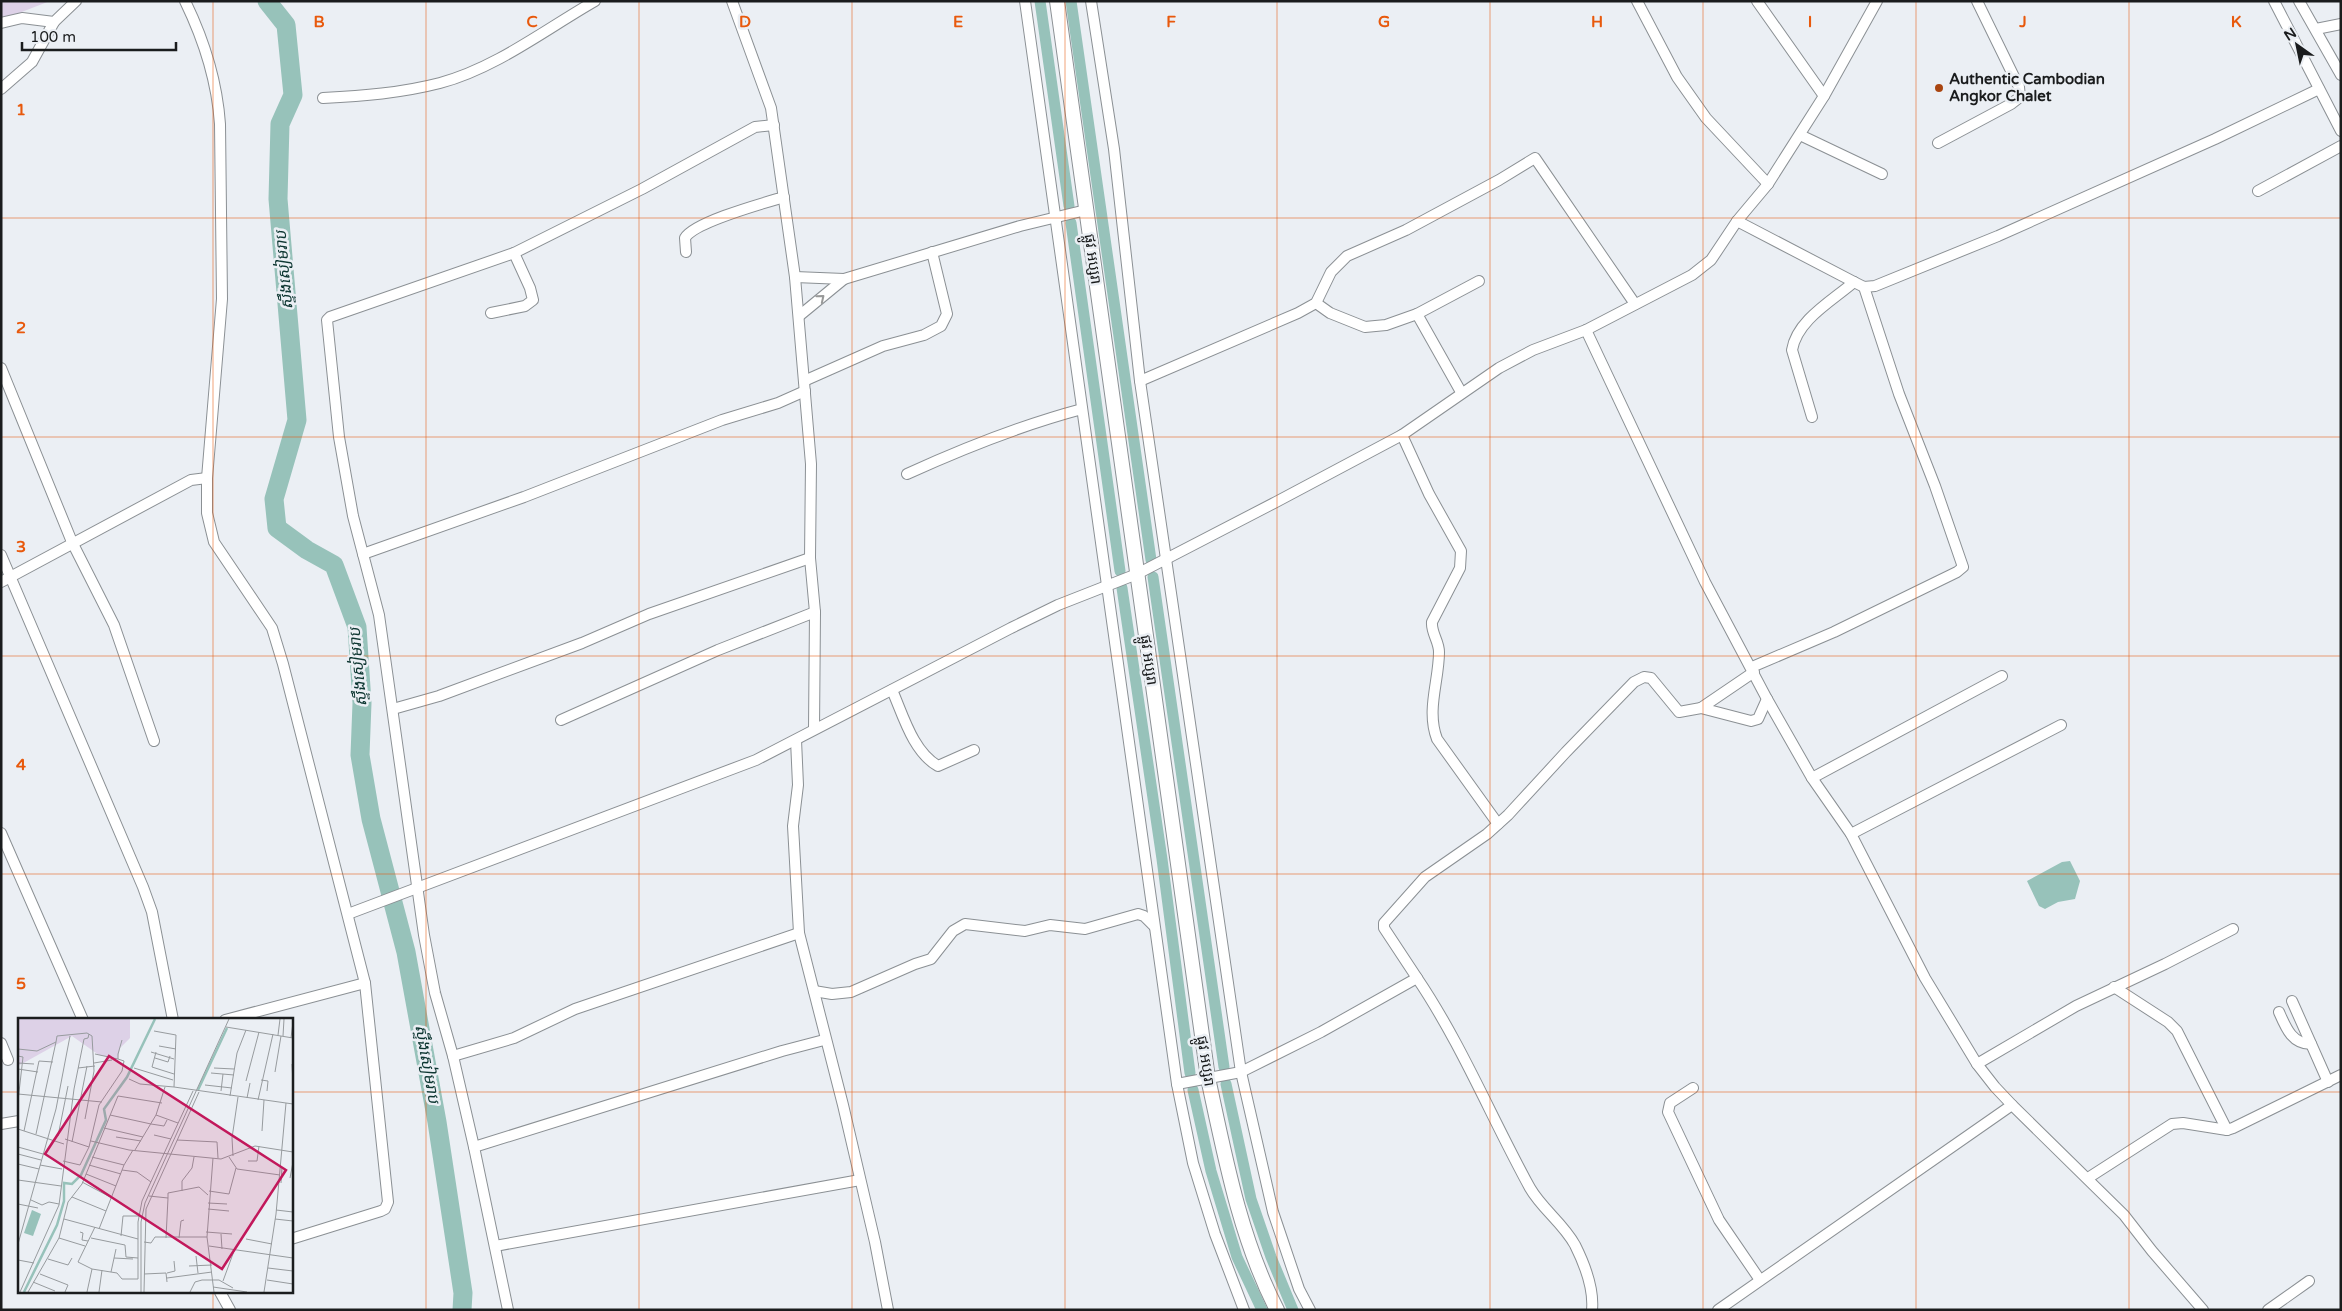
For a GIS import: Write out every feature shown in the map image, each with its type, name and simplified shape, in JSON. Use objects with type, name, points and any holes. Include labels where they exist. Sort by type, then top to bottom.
[{"type":"street","points":[[1,89],[32,62],[54,22],[76,1]]},
{"type":"street","points":[[185,1],[202,38],[218,104],[220,124],[222,299],[206,478],[207,513],[211,536],[221,554],[262,612],[276,640],[348,914],[365,983],[388,1202],[385,1209],[381,1211],[292,1239]]},
{"type":"street","points":[[323,98],[384,95],[446,80],[503,55],[596,1]]},
{"type":"street","points":[[732,1],[766,92],[774,125],[795,277],[811,464],[810,558],[815,612],[814,730]]},
{"type":"street","points":[[1025,1],[1177,1084],[1193,1163],[1215,1234],[1244,1310]]},
{"type":"street","name":"ផ្លូវ អប្សរា","points":[[1057,1],[1208,1078],[1226,1165],[1243,1225],[1277,1310]]},
{"type":"street","points":[[1091,1],[1114,149],[1140,381],[1241,1072],[1257,1150],[1273,1212],[1299,1289],[1310,1310]]},
{"type":"street","points":[[1637,1],[1677,77],[1706,118],[1768,184]]},
{"type":"street","points":[[1757,1],[1824,96]]},
{"type":"street","points":[[348,914],[756,760],[1010,628],[1107,585],[1137,574],[1166,557],[1276,502],[1402,435],[1461,392],[1499,368],[1533,350],[1586,330],[1669,288],[1711,260],[1737,222],[1768,184],[1824,96],[1877,1]]},
{"type":"street","points":[[1938,143],[2011,104],[2020,97],[2018,87],[1977,1]]},
{"type":"street","points":[[2274,1],[2341,131]]},
{"type":"street","points":[[2299,1],[2341,75]]},
{"type":"street","points":[[1,23],[22,18],[54,22]]},
{"type":"street","points":[[2316,29],[2341,24]]},
{"type":"street","points":[[1812,417],[1792,350],[1794,340],[1802,326],[1859,285],[1886,283],[1966,250],[2215,139],[2318,89]]},
{"type":"street","points":[[508,1310],[454,1056],[435,993],[414,890],[393,708],[379,615],[353,516],[339,437],[327,320],[330,317],[514,253],[642,189],[755,127],[774,125]]},
{"type":"street","points":[[1800,135],[1882,174]]},
{"type":"street","points":[[2258,191],[2341,146]]},
{"type":"street","points":[[1140,381],[1298,313],[1316,303],[1331,272],[1347,256],[1406,230],[1499,180],[1535,158],[1635,304]]},
{"type":"street","points":[[686,252],[686,238],[692,230],[737,212],[784,197]]},
{"type":"street","points":[[795,277],[844,279],[1020,226],[1086,210]]},
{"type":"street","points":[[1592,1310],[1591,1289],[1575,1246],[1568,1233],[1532,1191],[1435,1007],[1384,928],[1384,923],[1424,877],[1498,824],[1629,686],[1639,679],[1648,676],[1655,680],[1679,712],[1701,708],[1753,670],[1957,572],[1963,567],[1935,486],[1898,394],[1859,285],[1737,222]]},
{"type":"street","points":[[363,554],[524,497],[722,420],[778,403],[805,386],[883,346],[924,335],[941,326],[947,314],[932,252]]},
{"type":"street","points":[[491,313],[525,306],[532,300],[530,288],[514,253]]},
{"type":"street","points":[[799,316],[844,279]]},
{"type":"street","points":[[1316,303],[1330,313],[1365,328],[1386,325],[1417,314],[1479,281]]},
{"type":"street","points":[[1417,314],[1461,392]]},
{"type":"street","points":[[1586,330],[1705,582],[1812,778],[1850,834],[1925,978],[1977,1064],[1994,1087],[2124,1215],[2203,1310]]},
{"type":"street","points":[[1,368],[72,542],[114,625],[154,740]]},
{"type":"street","points":[[907,474],[1001,434],[1082,409]]},
{"type":"street","points":[[1402,435],[1429,494],[1461,551],[1460,568],[1431,627],[1439,652],[1432,712],[1434,731],[1437,739],[1498,824]]},
{"type":"street","points":[[6,579],[191,480],[206,478]]},
{"type":"street","points":[[1,554],[6,579],[143,887],[152,912],[173,1018]]},
{"type":"street","points":[[393,708],[439,696],[582,643],[649,614],[810,558]]},
{"type":"street","points":[[561,720],[718,650],[815,612]]},
{"type":"street","points":[[1812,778],[2002,676]]},
{"type":"street","points":[[892,690],[922,753],[930,762],[938,766],[974,750]]},
{"type":"street","points":[[1701,708],[1751,722],[1758,719],[1768,699]]},
{"type":"street","points":[[1850,834],[2061,726]]},
{"type":"street","points":[[796,740],[798,785],[793,826],[799,933],[824,1040],[843,1105],[875,1242],[888,1310]]},
{"type":"street","points":[[1,833],[82,1018]]},
{"type":"street","points":[[814,991],[832,994],[851,992],[931,959],[953,930],[965,924],[1025,931],[1050,925],[1085,929],[1138,914],[1144,916],[1154,926]]},
{"type":"street","points":[[1977,1064],[2076,1006],[2165,964],[2232,929]]},
{"type":"street","points":[[454,1056],[514,1038],[575,1009],[799,933]]},
{"type":"street","points":[[1177,1084],[1241,1072],[1329,1028],[1417,978]]},
{"type":"street","points":[[233,1018],[365,983]]},
{"type":"street","points":[[2114,987],[2168,1022],[2177,1031],[2227,1130]]},
{"type":"street","points":[[2292,1001],[2328,1082]]},
{"type":"street","points":[[2279,1012],[2296,1040],[2303,1044],[2312,1044]]},
{"type":"street","points":[[474,1147],[782,1051],[824,1040]]},
{"type":"street","points":[[1,1043],[8,1060]]},
{"type":"street","points":[[2088,1178],[2172,1124],[2183,1123],[2227,1130],[2341,1075]]},
{"type":"street","points":[[1693,1088],[1670,1104],[1668,1112],[1719,1220],[1760,1280]]},
{"type":"street","points":[[1718,1310],[2012,1105]]},
{"type":"street","points":[[1,1124],[18,1121]]},
{"type":"street","points":[[495,1246],[860,1180]]},
{"type":"street","points":[[2268,1310],[2309,1280]]},
{"type":"street","points":[[221,1294],[230,1310]]},
{"type":"shaded area","points":[[1,1],[50,1],[1,20]]},
{"type":"shaded area","points":[[2070,861],[2080,881],[2075,899],[2058,902],[2045,909],[2039,906],[2027,881],[2062,862]]},
{"type":"waterway","name":"ស្ទឹងសៀមរាប","points":[[267,1],[286,25],[293,95],[280,124],[278,199],[297,420],[274,499],[277,528],[307,550],[334,565],[357,627],[362,703],[360,755],[371,819],[406,952],[437,1122],[463,1293],[462,1310]]},
{"type":"waterway","points":[[1040,1],[1069,206]]},
{"type":"waterway","points":[[1071,1],[1151,560]]},
{"type":"waterway","points":[[1071,223],[1120,571]]},
{"type":"waterway","points":[[1153,577],[1224,1067]]},
{"type":"waterway","points":[[1122,588],[1162,859],[1190,1073]]},
{"type":"waterway","points":[[1226,1084],[1251,1199],[1271,1257],[1293,1310]]},
{"type":"waterway","points":[[1193,1090],[1211,1171],[1237,1257],[1262,1310]]},
{"type":"place","name":"Authentic Cambodian Angkor Chalet","points":[[1939,88]]}]
